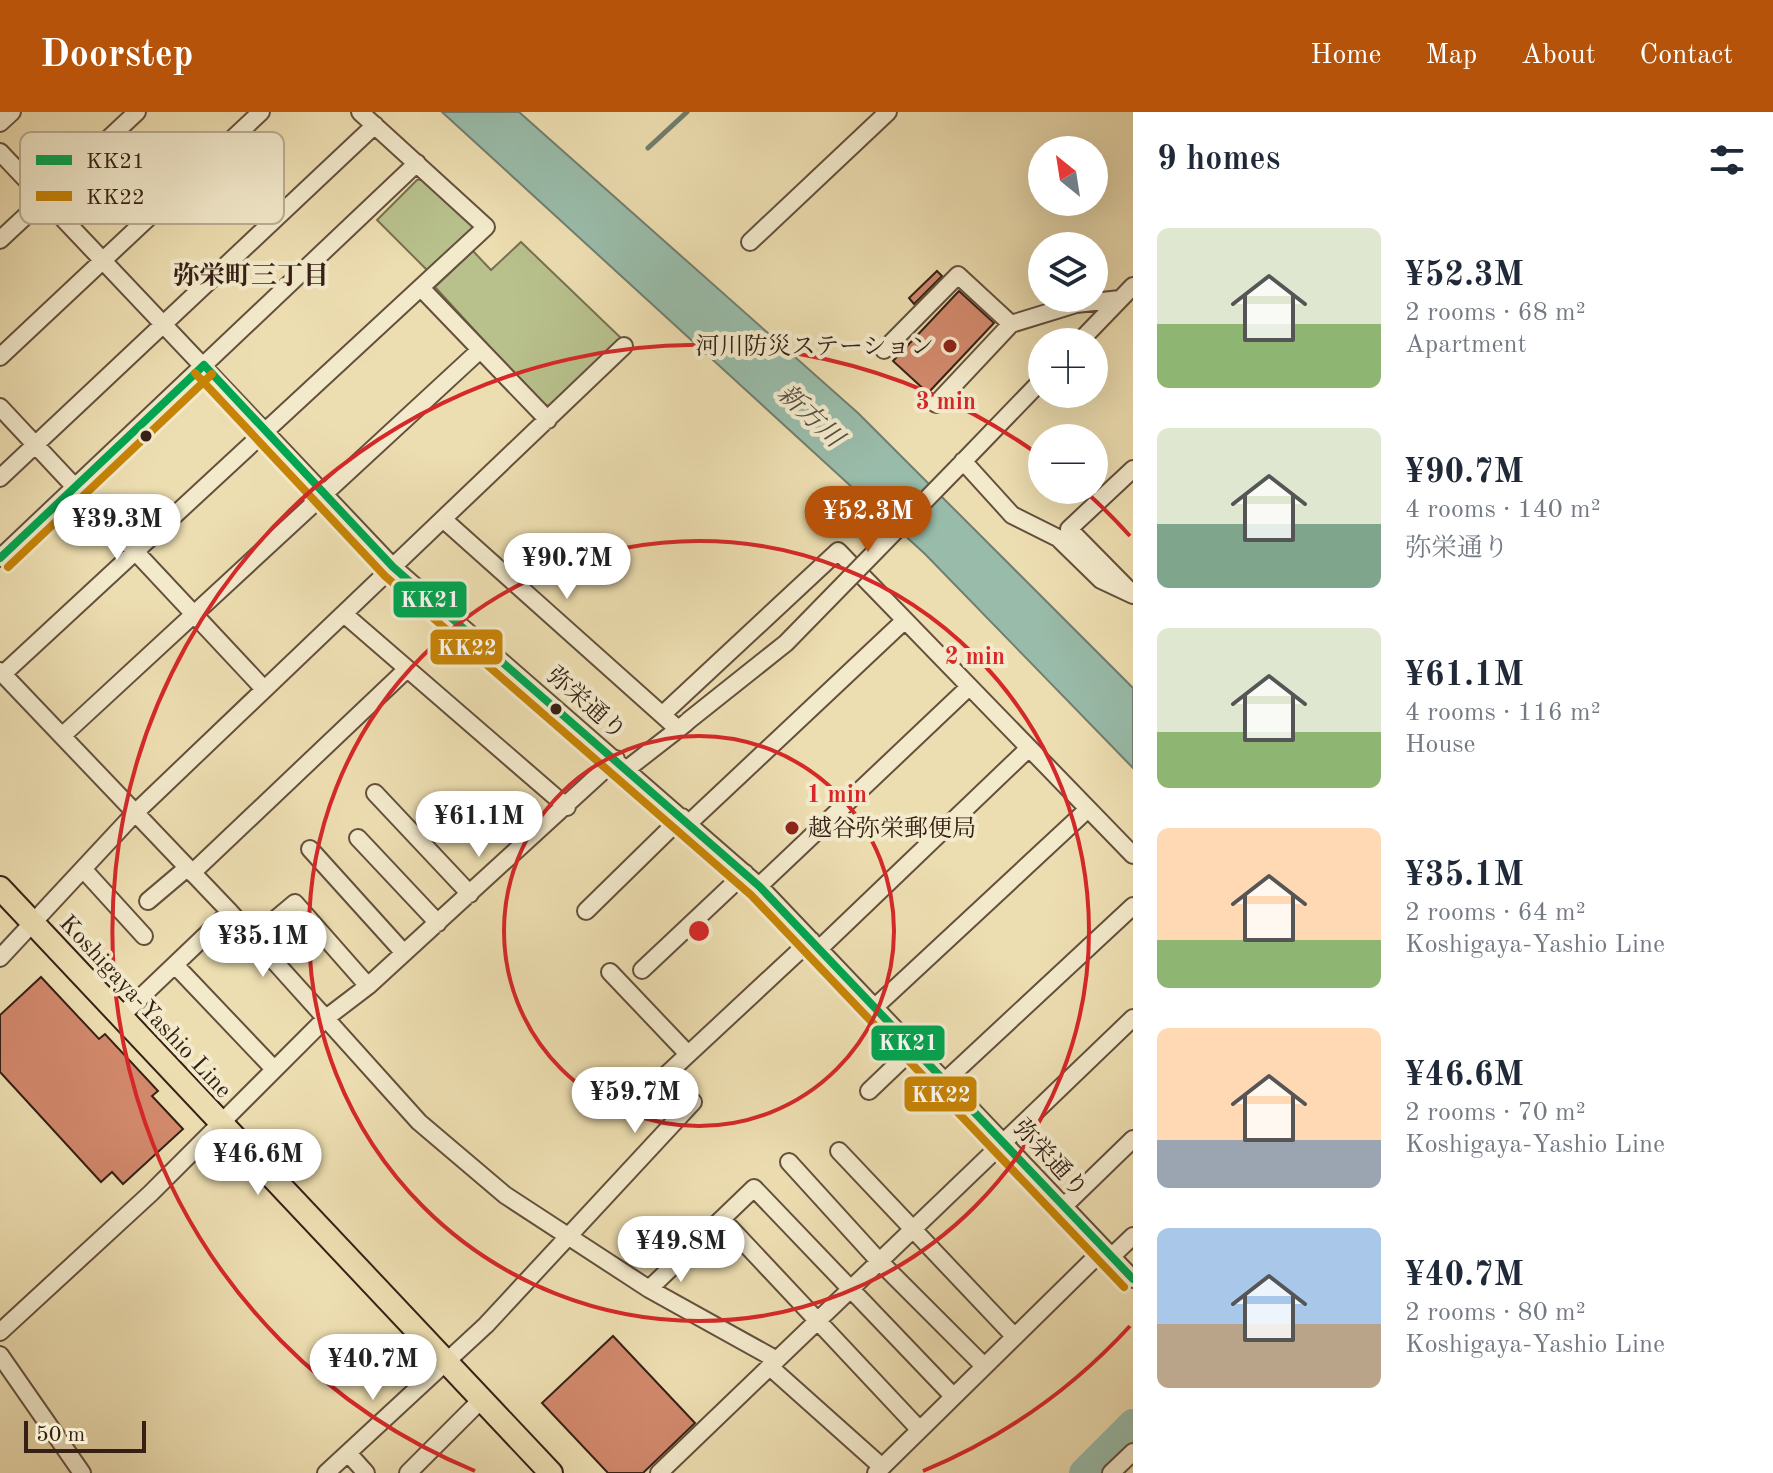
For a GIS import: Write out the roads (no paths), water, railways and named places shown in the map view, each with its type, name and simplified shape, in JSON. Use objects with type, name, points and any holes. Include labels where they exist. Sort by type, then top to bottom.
[{"type":"main road","name":"Koshigaya-Yashio Line","points":[[0,888],[551,1473]]},
{"type":"street","points":[[0,123],[12,112]]},
{"type":"street","points":[[116,132],[137,112]]},
{"type":"street","points":[[240,132],[261,112]]},
{"type":"street","points":[[360,112],[486,227],[2,672],[230,912],[419,1122],[505,1195],[649,1289],[773,1363],[879,1470],[1014,1336],[1108,1253],[1133,1236]]},
{"type":"street","points":[[750,242],[888,112]]},
{"type":"street","points":[[284,210],[375,125]]},
{"type":"street","name":"弥栄通り","points":[[0,152],[20,173]]},
{"type":"street","points":[[0,558],[417,163]]},
{"type":"street","points":[[0,240],[20,221]]},
{"type":"street","name":"弥栄通り","points":[[68,224],[393,567],[759,886],[1133,1279]]},
{"type":"street","points":[[0,357],[141,224]]},
{"type":"street","points":[[0,478],[270,224]]},
{"type":"street","points":[[884,350],[958,275],[1011,324]]},
{"type":"street","points":[[1092,328],[1133,286]]},
{"type":"street","points":[[421,288],[548,420]]},
{"type":"street","points":[[936,404],[1011,324],[1076,304],[1120,299]]},
{"type":"street","points":[[0,958],[135,813],[624,346]]},
{"type":"street","points":[[62,736],[480,350]]},
{"type":"street","points":[[0,1332],[151,1193],[326,1018],[368,986],[567,807],[622,764],[683,725],[786,643],[1028,395]]},
{"type":"street","points":[[0,407],[264,689]]},
{"type":"street","points":[[960,465],[1012,515],[1058,538],[1101,580],[1133,594]]},
{"type":"street","points":[[1133,469],[1069,529],[1133,594]]},
{"type":"street","points":[[443,519],[664,713],[683,725]]},
{"type":"street","points":[[664,713],[838,551],[1133,855]]},
{"type":"street","points":[[344,614],[567,807]]},
{"type":"street","points":[[586,911],[905,620]]},
{"type":"street","points":[[148,901],[190,870],[407,669]]},
{"type":"street","points":[[759,886],[969,687]]},
{"type":"street","points":[[326,1473],[486,1325],[693,1102],[666,1075],[815,945],[1029,748]]},
{"type":"street","points":[[375,793],[470,894]]},
{"type":"street","points":[[875,1007],[1088,809]]},
{"type":"street","points":[[358,838],[438,923]]},
{"type":"street","points":[[310,849],[404,953]]},
{"type":"street","points":[[83,869],[144,936]]},
{"type":"street","points":[[642,970],[745,873]]},
{"type":"street","points":[[253,938],[295,903],[368,986]]},
{"type":"street","points":[[945,1081],[1133,906]]},
{"type":"street","points":[[121,1016],[230,912]]},
{"type":"street","points":[[175,965],[274,1069]]},
{"type":"street","points":[[610,972],[688,1054]]},
{"type":"street","points":[[659,1473],[1133,1018]]},
{"type":"street","points":[[869,1091],[914,1048]]},
{"type":"street","points":[[1063,1207],[1133,1139]]},
{"type":"street","points":[[839,1151],[1014,1336]]},
{"type":"street","points":[[789,1162],[879,1261],[984,1366]]},
{"type":"street","points":[[649,1289],[754,1188],[953,1396]]},
{"type":"street","points":[[722,1219],[816,1323],[919,1429]]},
{"type":"street","points":[[0,1355],[82,1473]]},
{"type":"street","points":[[408,1473],[482,1399]]},
{"type":"street","points":[[1111,1473],[1133,1452]]},
{"type":"street","points":[[348,1453],[366,1473]]},
{"type":"water","name":"新方川","points":[[442,112],[519,112],[858,413],[1133,688],[1133,768],[925,554]]},
{"type":"waterway","points":[[648,148],[687,112]]},
{"type":"waterway","points":[[1084,1473],[1133,1424]]},
{"type":"place","name":"河川防災ステーション","points":[[950,346]]},
{"type":"place","name":"越谷弥栄郵便局","points":[[792,828]]},
{"type":"district","name":"弥栄町三丁目","points":[[251,275]]}]
